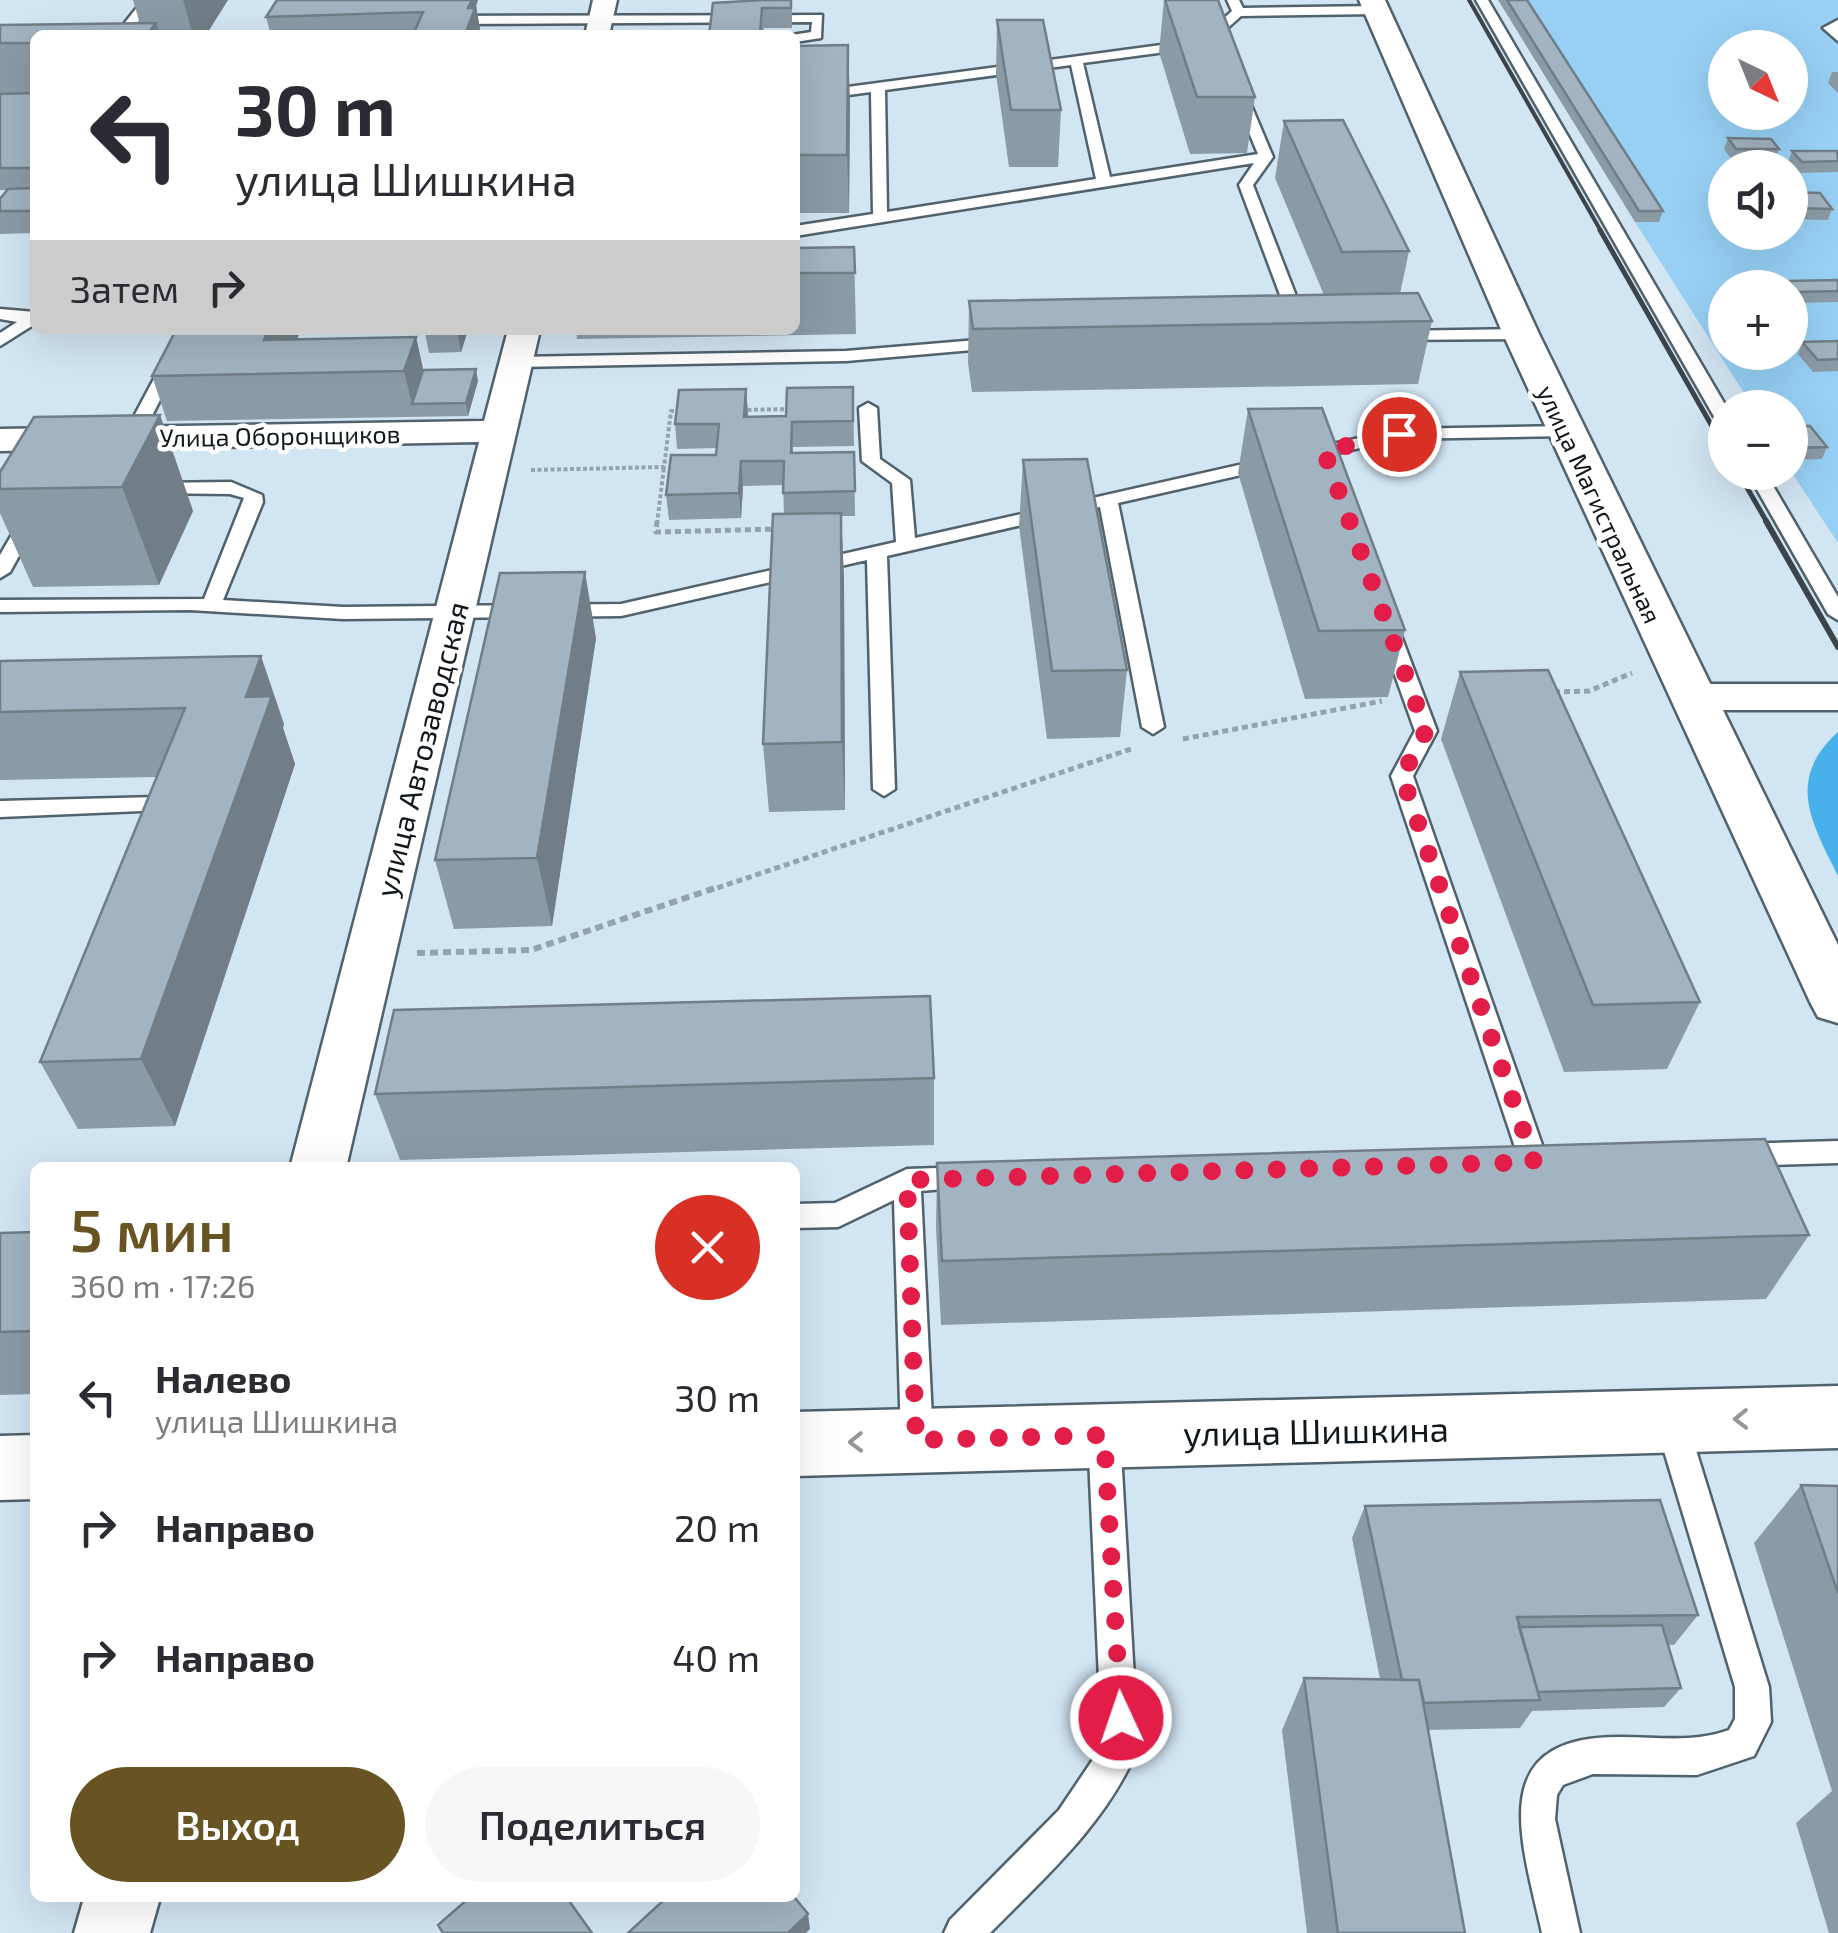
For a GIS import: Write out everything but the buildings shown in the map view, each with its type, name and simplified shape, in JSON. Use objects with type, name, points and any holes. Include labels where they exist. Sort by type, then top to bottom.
[{"type":"main road","name":"улица Магистральная","points":[[1375,5],[1566,431],[1838,1002]]},
{"type":"main road","name":"улица Шишкина","points":[[800,1444],[1838,1416]]},
{"type":"main road","points":[[0,1468],[30,1467]]},
{"type":"street","name":"улица Автозаводская","points":[[319,1162],[520,346]]},
{"type":"street","name":"Улица Оборонщиков","points":[[10,448],[132,437],[500,431]]},
{"type":"street","points":[[1694,698],[1838,697]]},
{"type":"street","points":[[112,1933],[121,1902]]},
{"type":"lane","points":[[124,30],[149,0]]},
{"type":"lane","points":[[485,20],[492,0]]},
{"type":"lane","points":[[1482,0],[1708,391]]},
{"type":"lane","points":[[1227,61],[1215,32],[1236,6],[1375,5]]},
{"type":"lane","points":[[431,20],[818,18],[817,35],[800,37]]},
{"type":"lane","points":[[1838,24],[1830,28],[1838,37]]},
{"type":"lane","points":[[800,97],[1186,45],[1220,45]]},
{"type":"lane","points":[[1076,60],[1104,182]]},
{"type":"lane","points":[[1234,77],[1266,156]]},
{"type":"lane","points":[[878,87],[880,218]]},
{"type":"lane","points":[[800,230],[1266,156]]},
{"type":"lane","points":[[1266,156],[1246,185],[1304,338]]},
{"type":"lane","points":[[0,314],[30,319]]},
{"type":"lane","points":[[0,341],[30,321]]},
{"type":"lane","points":[[1383,336],[1521,334]]},
{"type":"lane","points":[[132,437],[185,335]]},
{"type":"lane","points":[[1285,338],[1324,337]]},
{"type":"lane","points":[[520,346],[846,356],[1014,343]]},
{"type":"lane","points":[[868,408],[870,461],[901,480],[906,546]]},
{"type":"lane","points":[[0,606],[211,605],[292,612],[621,610],[1108,500],[1327,461],[1399,434],[1566,431]]},
{"type":"lane","points":[[132,489],[231,488],[254,495],[211,605]]},
{"type":"lane","points":[[1766,490],[1838,614]]},
{"type":"lane","points":[[0,572],[46,497]]},
{"type":"lane","points":[[1108,500],[1153,727]]},
{"type":"lane","points":[[877,552],[884,788]]},
{"type":"lane","points":[[1378,602],[1426,731],[1402,776],[1534,1162]]},
{"type":"lane","points":[[0,808],[156,806]]},
{"type":"lane","points":[[1705,1156],[1838,1152]]},
{"type":"lane","points":[[800,1216],[838,1215],[907,1180],[1005,1177]]},
{"type":"lane","points":[[907,1180],[916,1440]]},
{"type":"lane","points":[[1561,1933],[1536,1816],[1542,1782],[1559,1762],[1586,1756],[1700,1757],[1741,1743],[1753,1722],[1752,1687],[1671,1421]]},
{"type":"lane","points":[[963,1933],[1082,1808],[1109,1775],[1120,1748],[1104,1435]]},
{"type":"path","points":[[730,410],[868,408]]},
{"type":"path","points":[[691,411],[671,412],[656,532],[790,529]]},
{"type":"path","points":[[556,470],[664,467]]},
{"type":"path","points":[[1550,692],[1589,691],[1636,671]]},
{"type":"path","points":[[1175,740],[1413,695]]},
{"type":"path","points":[[370,954],[531,950],[1138,747]]},
{"type":"shaded area","points":[[1518,0],[1838,0],[1838,543],[1803,490],[1808,490],[1808,390],[1742,390],[1729,370],[1808,370],[1808,270],[1708,270],[1708,336],[1635,222],[1659,221]]},
{"type":"shaded area","points":[[1838,732],[1838,876],[1813,820],[1808,785],[1812,767]]},
{"type":"railway","points":[[1469,0],[1602,233]]},
{"type":"railway","points":[[1600,230],[1708,419]]},
{"type":"railway","points":[[1748,490],[1768,524]]},
{"type":"railway","points":[[1766,521],[1838,647]]},
{"type":"route","points":[[1121,1718],[1104,1435],[916,1440],[907,1180],[1534,1162],[1402,776],[1426,731],[1324,451],[1399,434]]}]
